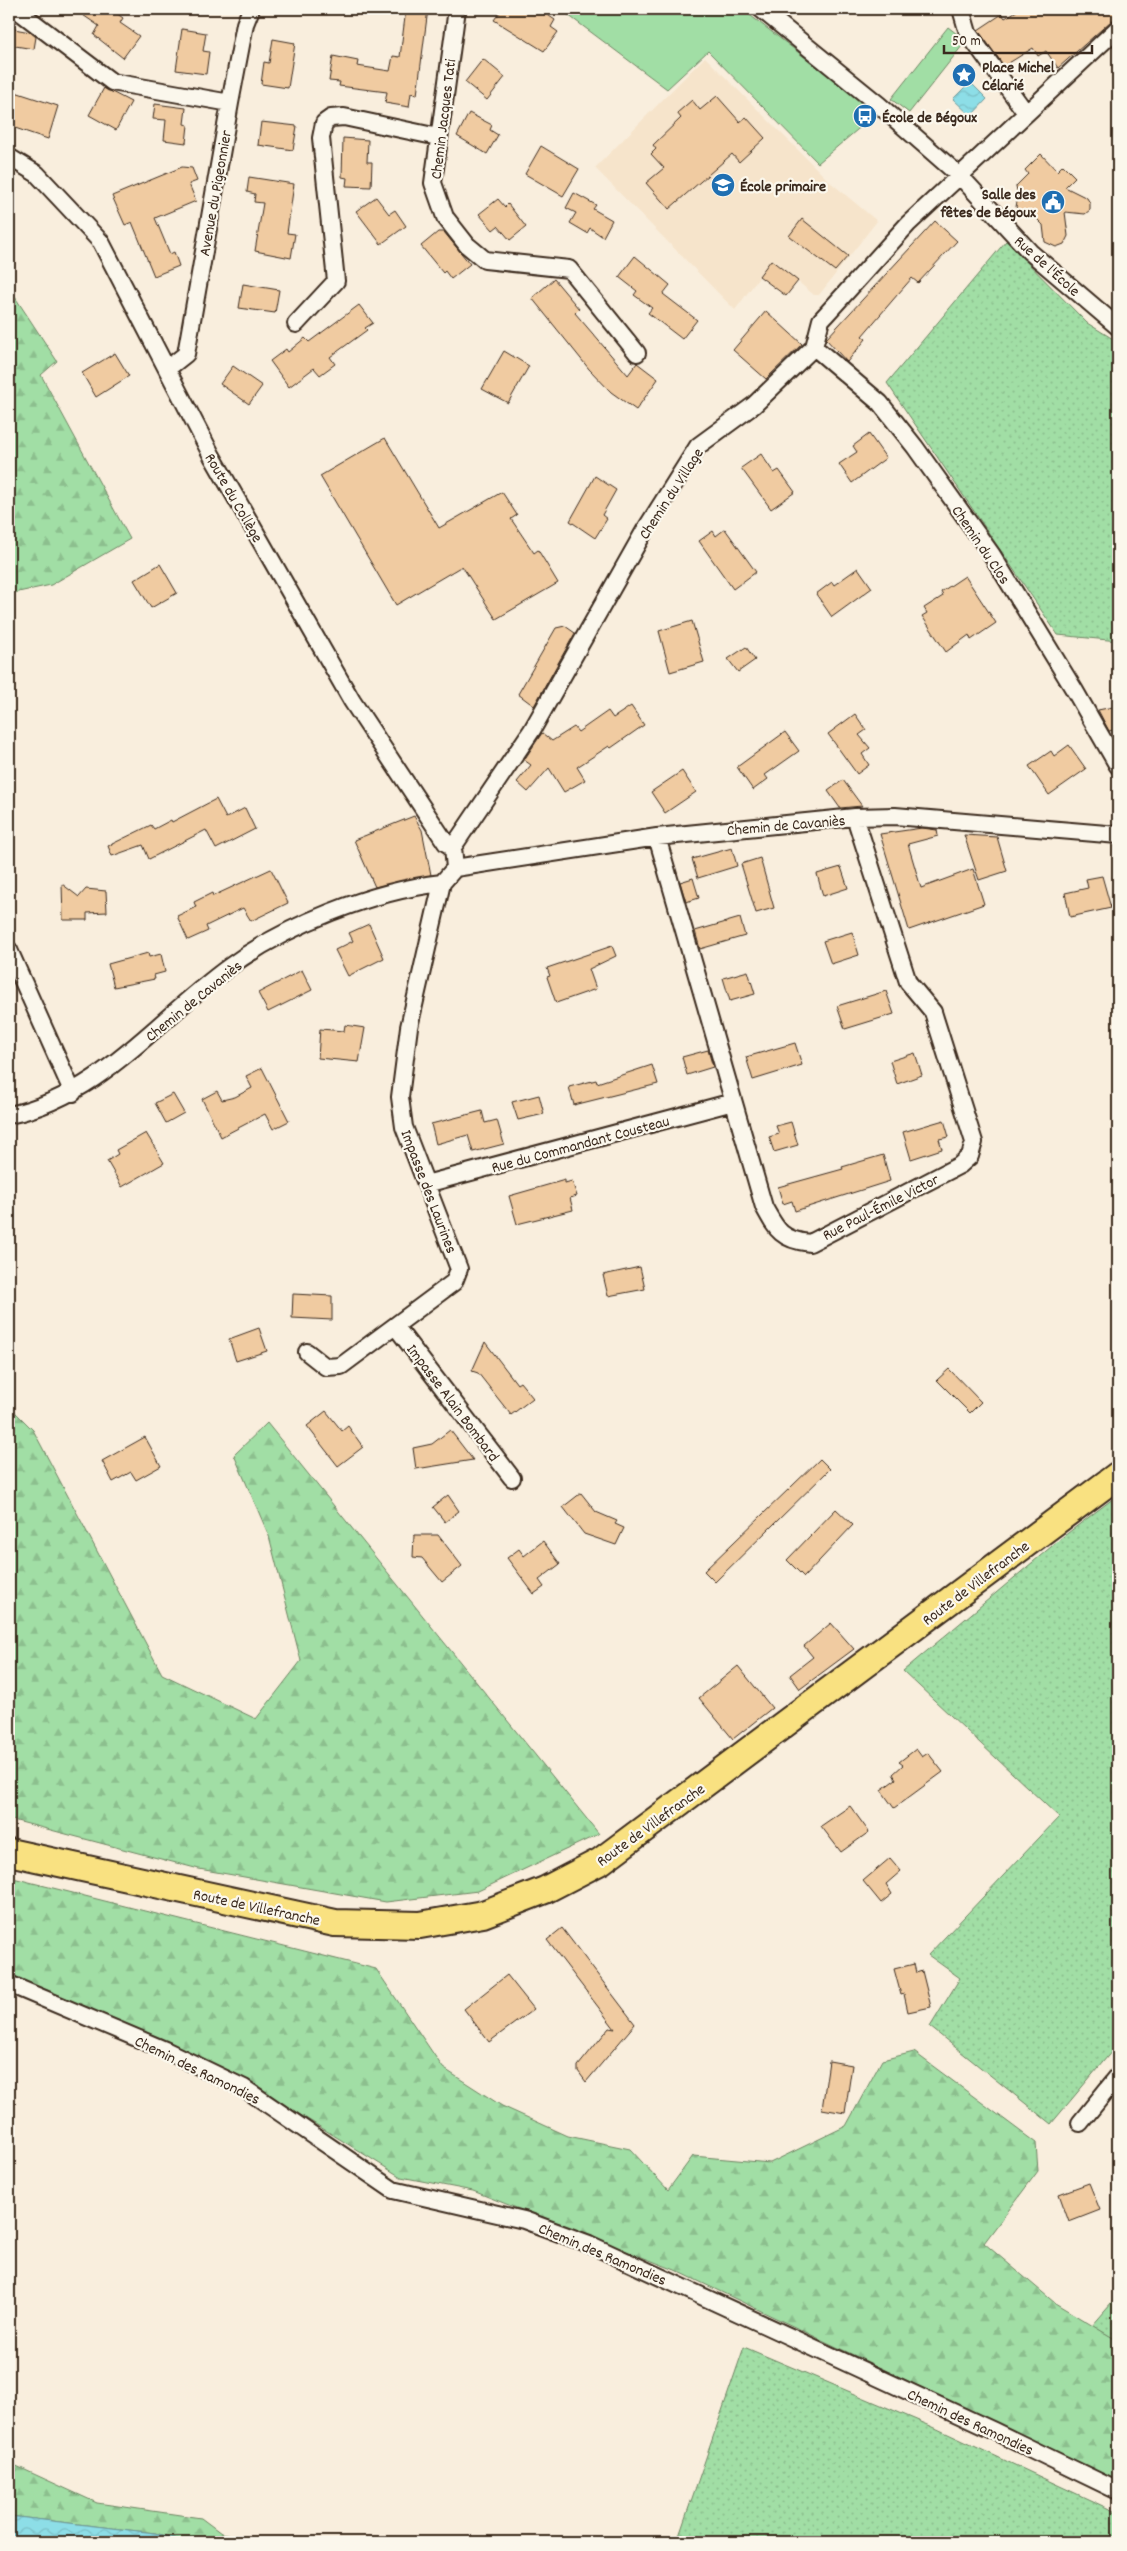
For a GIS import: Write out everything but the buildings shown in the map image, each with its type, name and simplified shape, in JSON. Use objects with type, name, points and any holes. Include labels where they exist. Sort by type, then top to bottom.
[{"type":"main road","name":"Route de Villefranche","points":[[9,1852],[335,1923],[420,1925],[483,1914],[545,1890],[601,1862],[1118,1474]]},
{"type":"street","points":[[16,9],[112,82],[230,102]]},
{"type":"street","name":"Avenue du Pigeonnier","points":[[167,369],[186,354],[230,102],[245,24],[251,9]]},
{"type":"street","name":"Chemin Jacques Tati","points":[[457,9],[432,183],[445,218],[461,238],[485,260],[569,269],[637,353]]},
{"type":"street","points":[[761,9],[879,105],[961,177]]},
{"type":"street","points":[[961,9],[968,32],[1026,113]]},
{"type":"street","points":[[814,347],[821,320],[908,224],[961,177],[1026,113],[1118,28]]},
{"type":"street","points":[[296,324],[336,281],[321,138],[324,123],[331,118],[344,117],[438,137]]},
{"type":"street","name":"Route du Collège","points":[[9,157],[37,174],[102,242],[212,456],[352,700],[446,843],[454,847]]},
{"type":"street","name":"Rue de l'École","points":[[961,177],[1030,252],[1118,328]]},
{"type":"street","name":"Chemin du Clos","points":[[814,347],[880,403],[915,446],[992,555],[1075,691],[1118,766]]},
{"type":"street","name":"Chemin du Village","points":[[454,847],[532,730],[645,530],[698,446],[754,405],[814,347]]},
{"type":"street","name":"Chemin de Cavaniès","points":[[455,868],[657,837],[855,817],[895,816],[1118,835]]},
{"type":"street","name":"Rue Paul-Émile Victor","points":[[657,837],[764,1207],[776,1229],[791,1241],[810,1243],[960,1165],[970,1156],[974,1142],[933,1012],[908,982],[855,817]]},
{"type":"street","points":[[454,847],[455,868]]},
{"type":"street","name":"Impasse des Laurines","points":[[307,1352],[326,1367],[341,1366],[454,1282],[459,1269],[404,1127],[400,1097],[409,1027],[442,883],[455,868]]},
{"type":"street","name":"Chemin de Cavaniès","points":[[9,1115],[73,1093],[140,1044],[229,967],[305,922],[409,886],[442,883]]},
{"type":"street","points":[[9,950],[73,1093]]},
{"type":"street","name":"Rue du Commandant Cousteau","points":[[426,1184],[733,1102]]},
{"type":"street","name":"Impasse Alain Bombard","points":[[396,1326],[512,1478]]},
{"type":"street","name":"Chemin des Ramondies","points":[[9,1984],[166,2050],[244,2088],[393,2190],[524,2220],[589,2244],[994,2431],[1118,2492]]},
{"type":"street","points":[[1080,2123],[1118,2076]]},
{"type":"shaded area","name":"École primaire","points":[[705,57],[830,182],[877,221],[819,295],[814,295],[772,260],[735,310],[595,168]]},
{"type":"green space","points":[[560,9],[742,9],[877,113],[818,163],[708,51],[667,89]]},
{"type":"green space","points":[[948,27],[966,41],[909,113],[891,99]]},
{"type":"green space","points":[[1006,241],[1087,323],[1118,342],[1118,641],[1058,635],[887,383]]},
{"type":"green space","points":[[9,288],[57,361],[41,375],[130,539],[51,585],[9,594]]},
{"type":"green space","points":[[9,1406],[33,1430],[162,1674],[256,1719],[301,1661],[269,1536],[234,1455],[267,1423],[599,1834],[478,1891],[386,1902],[199,1869],[9,1819]]},
{"type":"green space","points":[[1118,1495],[1118,2044],[1051,2124],[930,2027],[960,1978],[928,1955],[1059,1817],[903,1671],[1064,1536]]},
{"type":"green space","points":[[9,1877],[376,1969],[443,2068],[502,2106],[568,2136],[630,2149],[668,2190],[693,2156],[770,2163],[846,2126],[882,2060],[914,2052],[1036,2143],[1038,2171],[984,2243],[1055,2303],[1118,2341],[1118,2481],[675,2270],[473,2191],[401,2177],[257,2088],[9,1974]]},
{"type":"green space","points":[[1118,2296],[1118,2341],[1092,2326]]},
{"type":"green space","points":[[744,2347],[933,2427],[1118,2513],[1118,2542],[677,2542]]},
{"type":"green space","points":[[12,2464],[97,2503],[201,2518],[221,2533],[272,2542],[188,2542],[155,2533],[9,2516],[9,2465]]},
{"type":"water","points":[[970,82],[987,99],[971,116],[953,99]]},
{"type":"water","points":[[9,2516],[155,2533],[188,2542],[9,2542]]},
{"type":"place","name":"Place Michel Célarié","points":[[964,75]]},
{"type":"place","name":"École de Bégoux","points":[[865,116]]},
{"type":"place","name":"École primaire","points":[[723,185]]},
{"type":"place","name":"Salle des fêtes de Bégoux","points":[[1053,202]]}]
